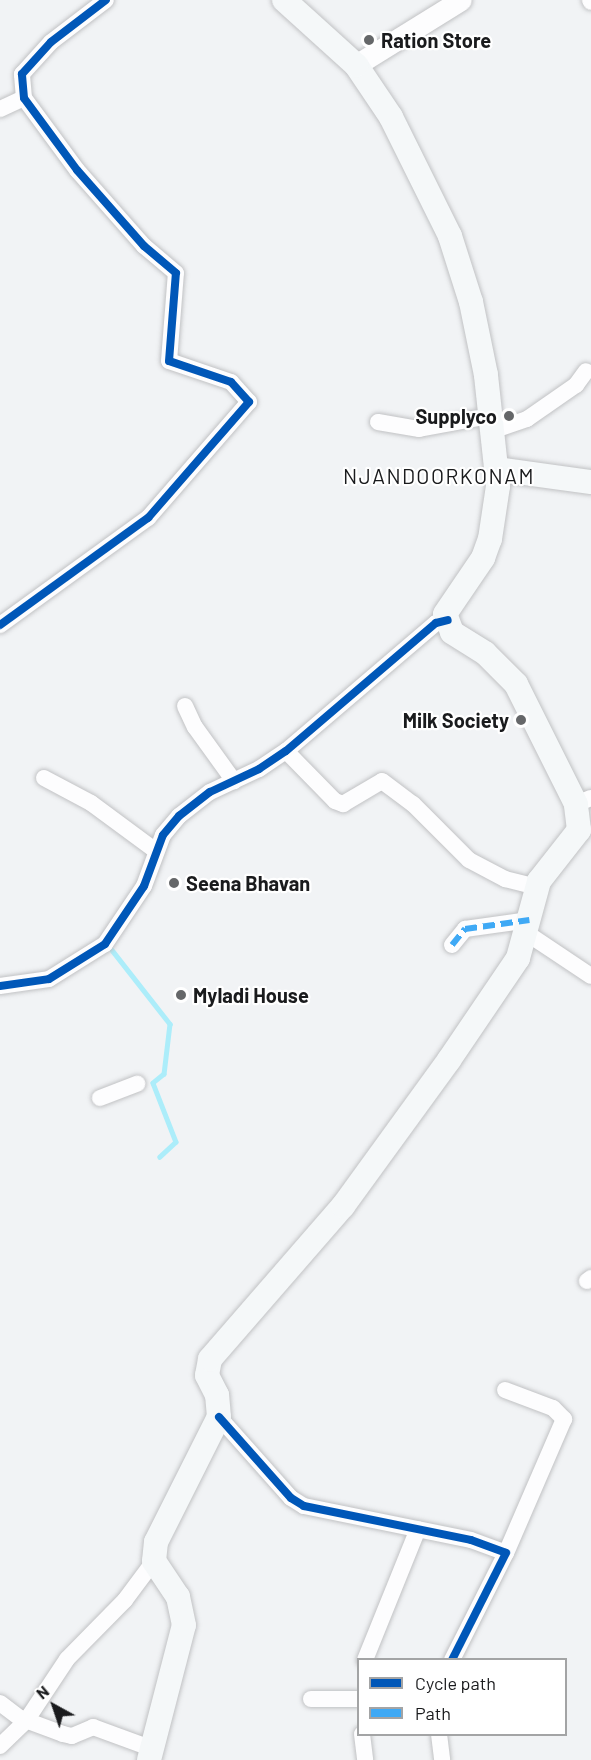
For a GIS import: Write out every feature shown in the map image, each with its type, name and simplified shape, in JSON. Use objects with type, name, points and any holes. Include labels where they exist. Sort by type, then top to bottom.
[{"type":"main road","points":[[150,1754],[184,1625],[178,1597],[154,1561],[161,1529],[219,1417],[217,1395],[207,1375],[210,1359],[343,1206],[518,958],[537,887],[579,830],[584,801],[516,684],[485,653],[452,632],[445,614],[483,558],[490,539],[496,469],[491,423],[471,302],[450,236],[391,117],[356,66],[284,0]]},
{"type":"main road","points":[[496,469],[591,482]]},
{"type":"street","points":[[0,625],[148,518],[249,402],[231,382],[169,361],[176,273],[144,246],[77,170],[24,98],[22,74],[51,42],[106,0]]},
{"type":"street","points":[[356,66],[461,0]]},
{"type":"street","points":[[0,109],[24,98]]},
{"type":"street","points":[[378,422],[419,429],[527,419],[576,385],[586,371]]},
{"type":"street","points":[[0,986],[49,979],[105,944],[144,886],[156,851],[179,816],[210,792],[286,751],[436,623],[448,620]]},
{"type":"street","points":[[185,706],[195,727],[234,781]]},
{"type":"street","points":[[286,751],[335,801],[343,804],[382,781],[413,804],[469,860],[505,879],[537,887]]},
{"type":"street","points":[[44,778],[91,803],[156,851]]},
{"type":"street","points":[[452,945],[465,929],[527,926],[591,976]]},
{"type":"street","points":[[100,1098],[137,1083]]},
{"type":"street","points":[[453,1658],[506,1553],[564,1419],[553,1408],[505,1390]]},
{"type":"street","points":[[219,1417],[291,1498],[304,1506],[471,1540],[506,1553]]},
{"type":"street","points":[[365,1658],[418,1529]]},
{"type":"street","points":[[0,1746],[26,1721],[67,1659],[132,1593],[154,1561]]},
{"type":"street","points":[[311,1699],[357,1700]]},
{"type":"street","points":[[0,1703],[26,1721],[72,1736],[93,1727],[150,1754]]},
{"type":"street","points":[[362,1736],[365,1760]]},
{"type":"street","points":[[439,1736],[442,1760]]},
{"type":"waterway","points":[[112,950],[170,1024],[164,1074],[153,1083],[176,1142],[160,1157]]},
{"type":"marked path","points":[[452,945],[465,929],[529,920]]},
{"type":"cycle path","points":[[0,625],[148,518],[249,402],[231,382],[169,361],[176,273],[144,246],[77,170],[24,98],[22,74],[51,42],[106,0]]},
{"type":"cycle path","points":[[0,986],[49,979],[105,944],[144,886],[163,835],[179,816],[210,792],[259,769],[286,751],[436,623],[448,620]]},
{"type":"cycle path","points":[[219,1417],[291,1498],[304,1506],[471,1540],[506,1553],[453,1658]]},
{"type":"place","name":"Ration Store","points":[[369,40]]},
{"type":"place","name":"Supplyco","points":[[509,416]]},
{"type":"place","name":"Milk Society","points":[[521,720]]},
{"type":"place","name":"Seena Bhavan","points":[[174,883]]},
{"type":"place","name":"Myladi House","points":[[181,995]]},
{"type":"district","name":"NJANDOORKONAM","points":[[439,476]]}]
